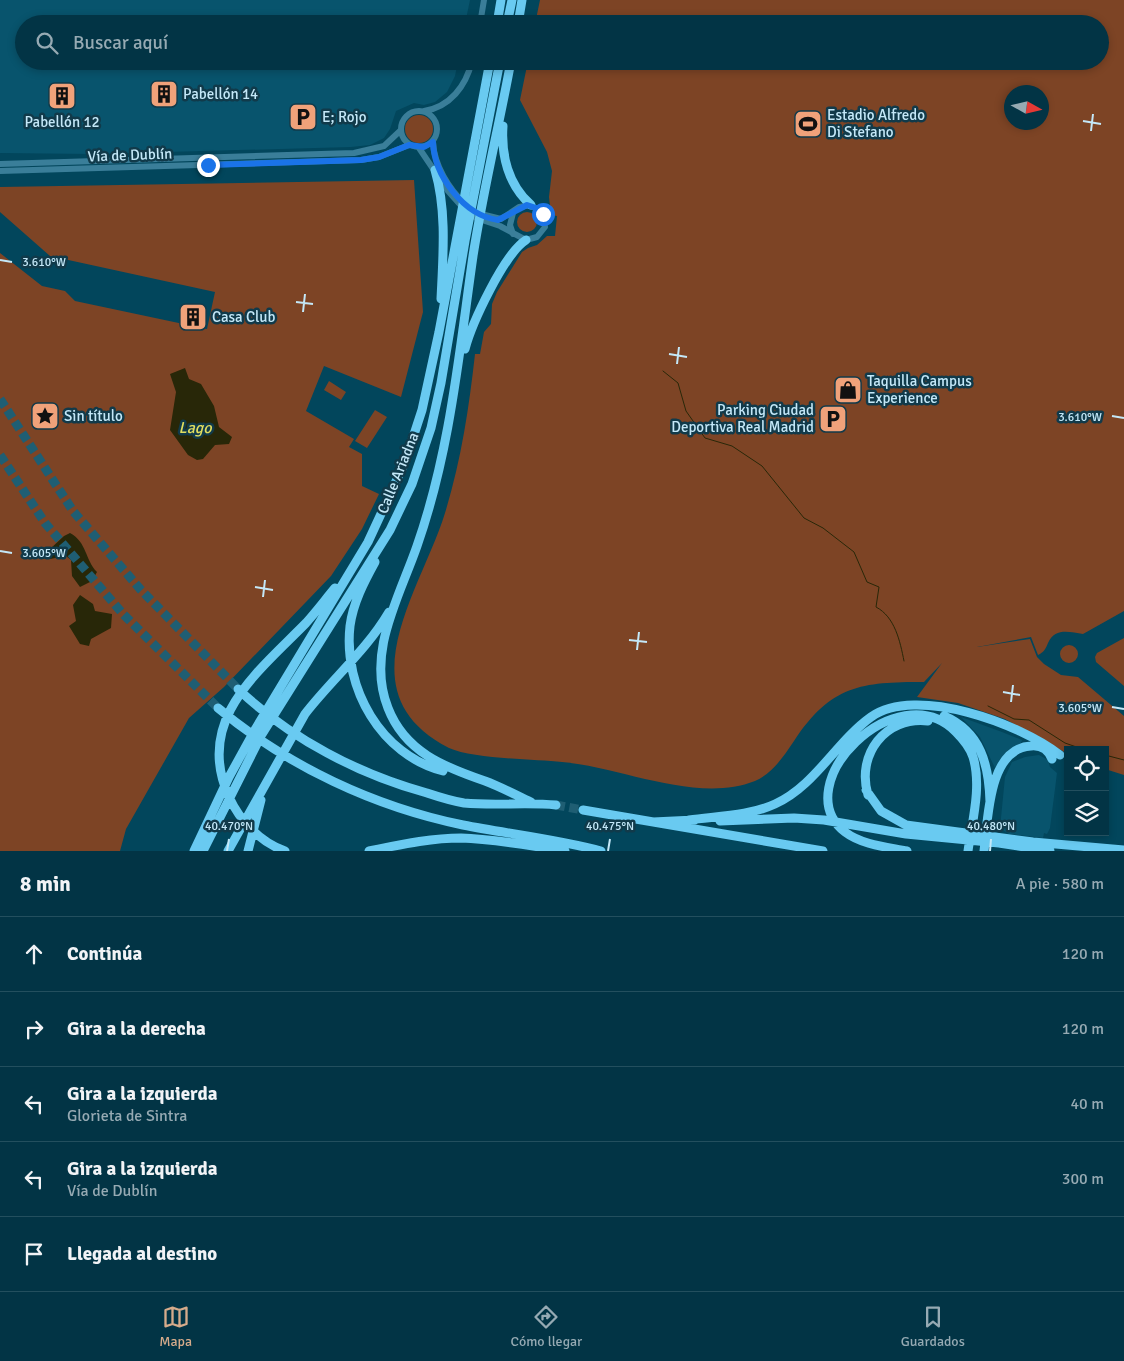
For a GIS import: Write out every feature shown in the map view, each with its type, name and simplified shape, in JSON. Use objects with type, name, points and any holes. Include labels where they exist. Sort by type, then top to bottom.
[{"type":"highway","points":[[498,15],[501,0]]},
{"type":"highway","points":[[509,15],[512,0]]},
{"type":"highway","points":[[520,15],[522,0]]},
{"type":"highway","name":"Calle Ariadna","points":[[203,851],[234,788],[242,762],[379,523],[405,462],[422,410],[439,332],[488,70]]},
{"type":"highway","name":"Calle Ariadna","points":[[279,697],[390,530],[412,484],[431,428],[443,375],[465,242],[498,70]]},
{"type":"highway","points":[[464,775],[438,764],[420,752],[400,730],[388,708],[380,675],[380,658],[382,645],[397,598],[417,547],[436,484],[456,378],[474,253],[509,70]]},
{"type":"highway","points":[[505,93],[502,140],[506,163],[516,189],[531,205]]},
{"type":"highway","points":[[435,170],[441,195],[442,212],[439,332]]},
{"type":"highway","points":[[456,378],[468,338],[482,306],[497,278],[526,240]]},
{"type":"highway","points":[[390,530],[384,546],[359,594],[350,625],[350,660],[361,700],[376,724],[398,747],[431,767],[486,782],[532,802]]},
{"type":"highway","points":[[285,851],[258,836],[234,809],[221,775],[219,758],[222,731],[234,700],[256,673],[308,621],[356,563]]},
{"type":"highway","points":[[228,851],[239,832],[251,819],[271,774],[304,714],[359,655],[397,598]]},
{"type":"highway","points":[[238,689],[275,720],[320,749],[372,775],[462,803],[532,802],[556,805]]},
{"type":"highway","points":[[689,820],[757,810],[776,804],[806,781],[863,724],[882,711],[893,707],[915,704],[948,708],[1001,724],[1056,757],[1037,746],[1022,747],[1012,752],[1001,765],[990,802]]},
{"type":"highway","points":[[218,708],[298,763],[347,788],[390,804],[461,825],[601,851]]},
{"type":"highway","points":[[863,724],[886,713],[914,709],[938,713],[959,724],[975,739],[984,756],[989,773],[990,802],[984,851]]},
{"type":"highway","points":[[907,851],[861,840],[841,829],[834,820],[828,804],[828,790],[832,775],[862,736],[887,720],[912,714],[925,715],[949,725],[961,737],[973,754],[976,766],[975,800],[968,851]]},
{"type":"highway","points":[[936,836],[907,830],[886,820],[870,802],[866,790],[865,771],[867,758],[874,744],[890,728],[903,723],[925,721],[946,727],[961,737]]},
{"type":"highway","name":"Calle Ariadna","points":[[194,851],[229,776],[242,762]]},
{"type":"highway","points":[[866,790],[877,807],[896,821],[916,826],[957,835],[1000,840],[1124,850]]},
{"type":"highway","points":[[583,810],[742,839],[823,851]]},
{"type":"highway","points":[[653,822],[794,818],[830,821],[906,834],[957,835]]},
{"type":"highway","points":[[249,847],[251,819]]},
{"type":"highway","points":[[378,851],[426,840],[460,838],[494,840],[565,851]]},
{"type":"highway","points":[[1000,840],[1050,851]]},
{"type":"highway","points":[[369,851],[394,847]]},
{"type":"street","points":[[482,15],[484,0]]},
{"type":"street","points":[[469,70],[464,82],[451,99],[438,107],[423,112],[414,112],[407,116],[402,122],[401,130],[403,139],[409,145],[419,148],[469,213],[488,220],[526,240],[540,235],[545,222],[540,210],[531,205],[519,207],[501,219],[488,220]]},
{"type":"street","points":[[419,148],[433,142],[436,137],[437,126],[433,117],[423,112]]},
{"type":"street","name":"Vía de Dublín","points":[[0,164],[354,153],[384,146],[401,130]]},
{"type":"street","points":[[433,142],[437,162],[450,190]]},
{"type":"street","name":"Vía de Dublín","points":[[0,171],[361,160],[379,157],[409,145]]},
{"type":"street","points":[[513,234],[510,220],[514,212]]},
{"type":"shaded area","points":[[0,0],[470,0],[467,15],[15,15],[15,70],[456,70],[447,92],[435,102],[424,105],[414,103],[396,111],[390,129],[384,138],[370,145],[93,154],[0,153]]},
{"type":"shaded area","points":[[540,0],[1124,0],[1124,611],[1083,634],[1063,632],[1055,635],[1051,638],[1044,651],[1038,655],[1031,637],[977,647],[1030,639],[1037,657],[1044,664],[1061,675],[1078,677],[1124,716],[1124,775],[1109,770],[1109,746],[1064,746],[1064,752],[1005,719],[958,703],[917,697],[942,663],[924,682],[882,683],[865,686],[849,690],[835,698],[821,708],[808,722],[782,759],[767,774],[755,781],[732,787],[684,786],[585,765],[460,752],[449,748],[417,725],[400,699],[394,670],[398,639],[408,607],[434,543],[451,493],[464,434],[475,354],[480,354],[484,332],[491,324],[492,304],[497,292],[522,252],[537,245],[547,236],[555,236],[557,216],[551,215],[549,197],[552,171],[547,152],[520,100],[526,70],[1109,70],[1109,15],[537,15]]},
{"type":"shaded area","points":[[419,115],[429,119],[433,129],[429,139],[419,143],[409,139],[405,129],[409,119]]},
{"type":"shaded area","points":[[414,180],[423,312],[401,397],[324,366],[306,411],[354,439],[349,447],[362,454],[362,486],[379,494],[362,529],[331,576],[224,687],[189,718],[126,829],[120,851],[0,851],[0,253],[42,286],[65,291],[75,301],[207,329],[215,292],[50,256],[0,212],[0,187]]},
{"type":"shaded area","points":[[523,212],[531,212],[537,218],[537,226],[531,232],[523,232],[517,226],[517,218]]},
{"type":"shaded area","points":[[329,381],[346,392],[341,400],[324,390]]},
{"type":"shaded area","points":[[375,410],[387,417],[367,448],[355,441]]},
{"type":"shaded area","points":[[1124,638],[1124,686],[1096,662],[1095,657],[1097,653]]},
{"type":"shaded area","points":[[1065,645],[1073,645],[1078,650],[1076,661],[1065,663],[1060,658],[1060,650]]},
{"type":"shaded area","points":[[961,717],[1022,740],[1021,743],[1007,751],[995,768],[980,737]]},
{"type":"shaded area","points":[[1039,755],[1048,760],[1050,767],[1057,773],[1050,828],[1047,834],[1044,833],[1043,838],[1009,834],[1000,828],[1005,777],[1012,762],[1025,757]]},
{"type":"water","name":"Lago","points":[[185,368],[189,379],[201,384],[214,406],[219,427],[232,437],[229,444],[215,445],[203,459],[197,460],[188,455],[170,430],[176,392],[170,374]]},
{"type":"water","points":[[70,533],[80,541],[97,572],[92,581],[80,587],[72,576],[71,560],[66,556],[50,559],[50,549]]},
{"type":"water","points":[[80,595],[93,604],[95,611],[112,614],[111,628],[91,639],[89,646],[80,644],[69,626],[76,621],[73,605]]},
{"type":"waterway","points":[[663,371],[678,383],[686,411],[705,438],[732,446],[762,466],[804,518],[823,528],[854,552],[867,582],[879,587],[876,607],[888,617],[896,630],[904,661]]},
{"type":"waterway","points":[[988,706],[1014,719],[1029,720],[1065,743],[1074,746]]},
{"type":"waterway","points":[[1109,756],[1124,760]]},
{"type":"tunnel","points":[[0,399],[73,511],[141,590],[238,689]]},
{"type":"tunnel","points":[[0,455],[45,523],[123,614],[218,708]]},
{"type":"tunnel","points":[[556,805],[583,810]]},
{"type":"place","name":"Pabellón 14","points":[[164,94]]},
{"type":"place","name":"Pabellón 12","points":[[62,96]]},
{"type":"place","name":"E; Rojo","points":[[303,117]]},
{"type":"place","name":"Estadio Alfredo Di Stefano","points":[[808,124]]},
{"type":"place","name":"Casa Club","points":[[193,317]]},
{"type":"place","name":"Taquilla Campus Experience","points":[[848,390]]},
{"type":"place","name":"Sin título","points":[[45,416]]},
{"type":"place","name":"Parking Ciudad Deportiva Real Madrid","points":[[833,419]]},
{"type":"route","points":[[208,165],[371,159],[409,145],[419,148],[433,142],[433,150],[441,171],[456,195],[470,209],[483,216],[498,220],[524,205],[531,205],[543,214]]}]
